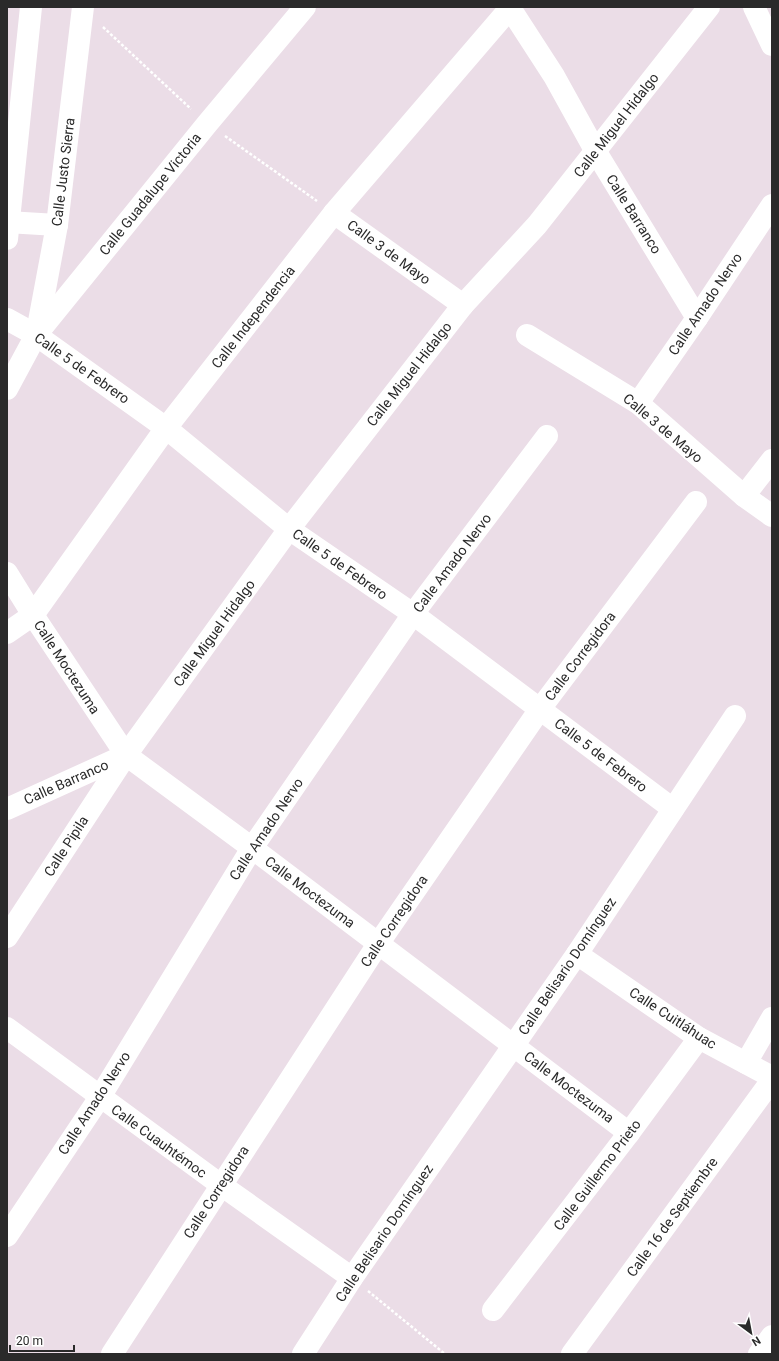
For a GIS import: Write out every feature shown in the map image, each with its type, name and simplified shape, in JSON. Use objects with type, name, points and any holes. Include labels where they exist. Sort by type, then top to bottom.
[{"type":"street","points":[[31,7],[8,228],[57,226]]},
{"type":"street","name":"Calle Guadalupe Victoria","points":[[7,389],[36,335],[202,130],[305,7]]},
{"type":"street","name":"Calle Miguel Hidalgo","points":[[126,755],[289,529],[463,305],[537,225],[710,7]]},
{"type":"street","points":[[754,7],[772,46]]},
{"type":"street","name":"Calle Justo Sierra","points":[[36,335],[57,226],[84,8]]},
{"type":"street","name":"Calle Barranco","points":[[510,8],[554,76],[596,152],[697,318]]},
{"type":"street","name":"Calle Independencia","points":[[7,633],[33,615],[166,428],[334,213],[510,8]]},
{"type":"street","name":"Calle Amado Nervo","points":[[638,403],[697,318],[772,205]]},
{"type":"street","name":"Calle 3 de Mayo","points":[[334,213],[463,305]]},
{"type":"street","name":"Calle 5 de Febrero","points":[[7,319],[36,335],[166,428],[289,529],[413,614],[673,810]]},
{"type":"street","name":"Calle 3 de Mayo","points":[[527,335],[638,403],[744,496],[772,516]]},
{"type":"street","name":"Calle Amado Nervo","points":[[7,1236],[100,1097],[252,848],[413,614],[547,436]]},
{"type":"street","points":[[744,496],[772,460]]},
{"type":"street","name":"Calle Corregidora","points":[[112,1354],[378,944],[540,709],[696,502]]},
{"type":"street","name":"Calle Moctezuma","points":[[7,573],[33,615],[126,755],[252,848],[629,1133]]},
{"type":"street","name":"Calle Belisario Domínguez","points":[[303,1354],[352,1278],[577,954],[735,716]]},
{"type":"street","name":"Calle Barranco","points":[[7,809],[126,755]]},
{"type":"street","name":"Calle Pipila","points":[[7,936],[126,755]]},
{"type":"street","name":"Calle Cuitláhuac","points":[[577,954],[699,1038],[772,1077]]},
{"type":"street","points":[[746,1063],[772,1018]]},
{"type":"street","name":"Calle Cuauhtémoc","points":[[7,1028],[221,1185],[352,1278]]},
{"type":"street","name":"Calle Guillermo Prieto","points":[[493,1310],[629,1133],[699,1038]]},
{"type":"street","name":"Calle 16 de Septiembre","points":[[572,1354],[772,1080]]},
{"type":"street","points":[[759,1354],[772,1336]]},
{"type":"path","points":[[352,1278],[445,1354]]}]
